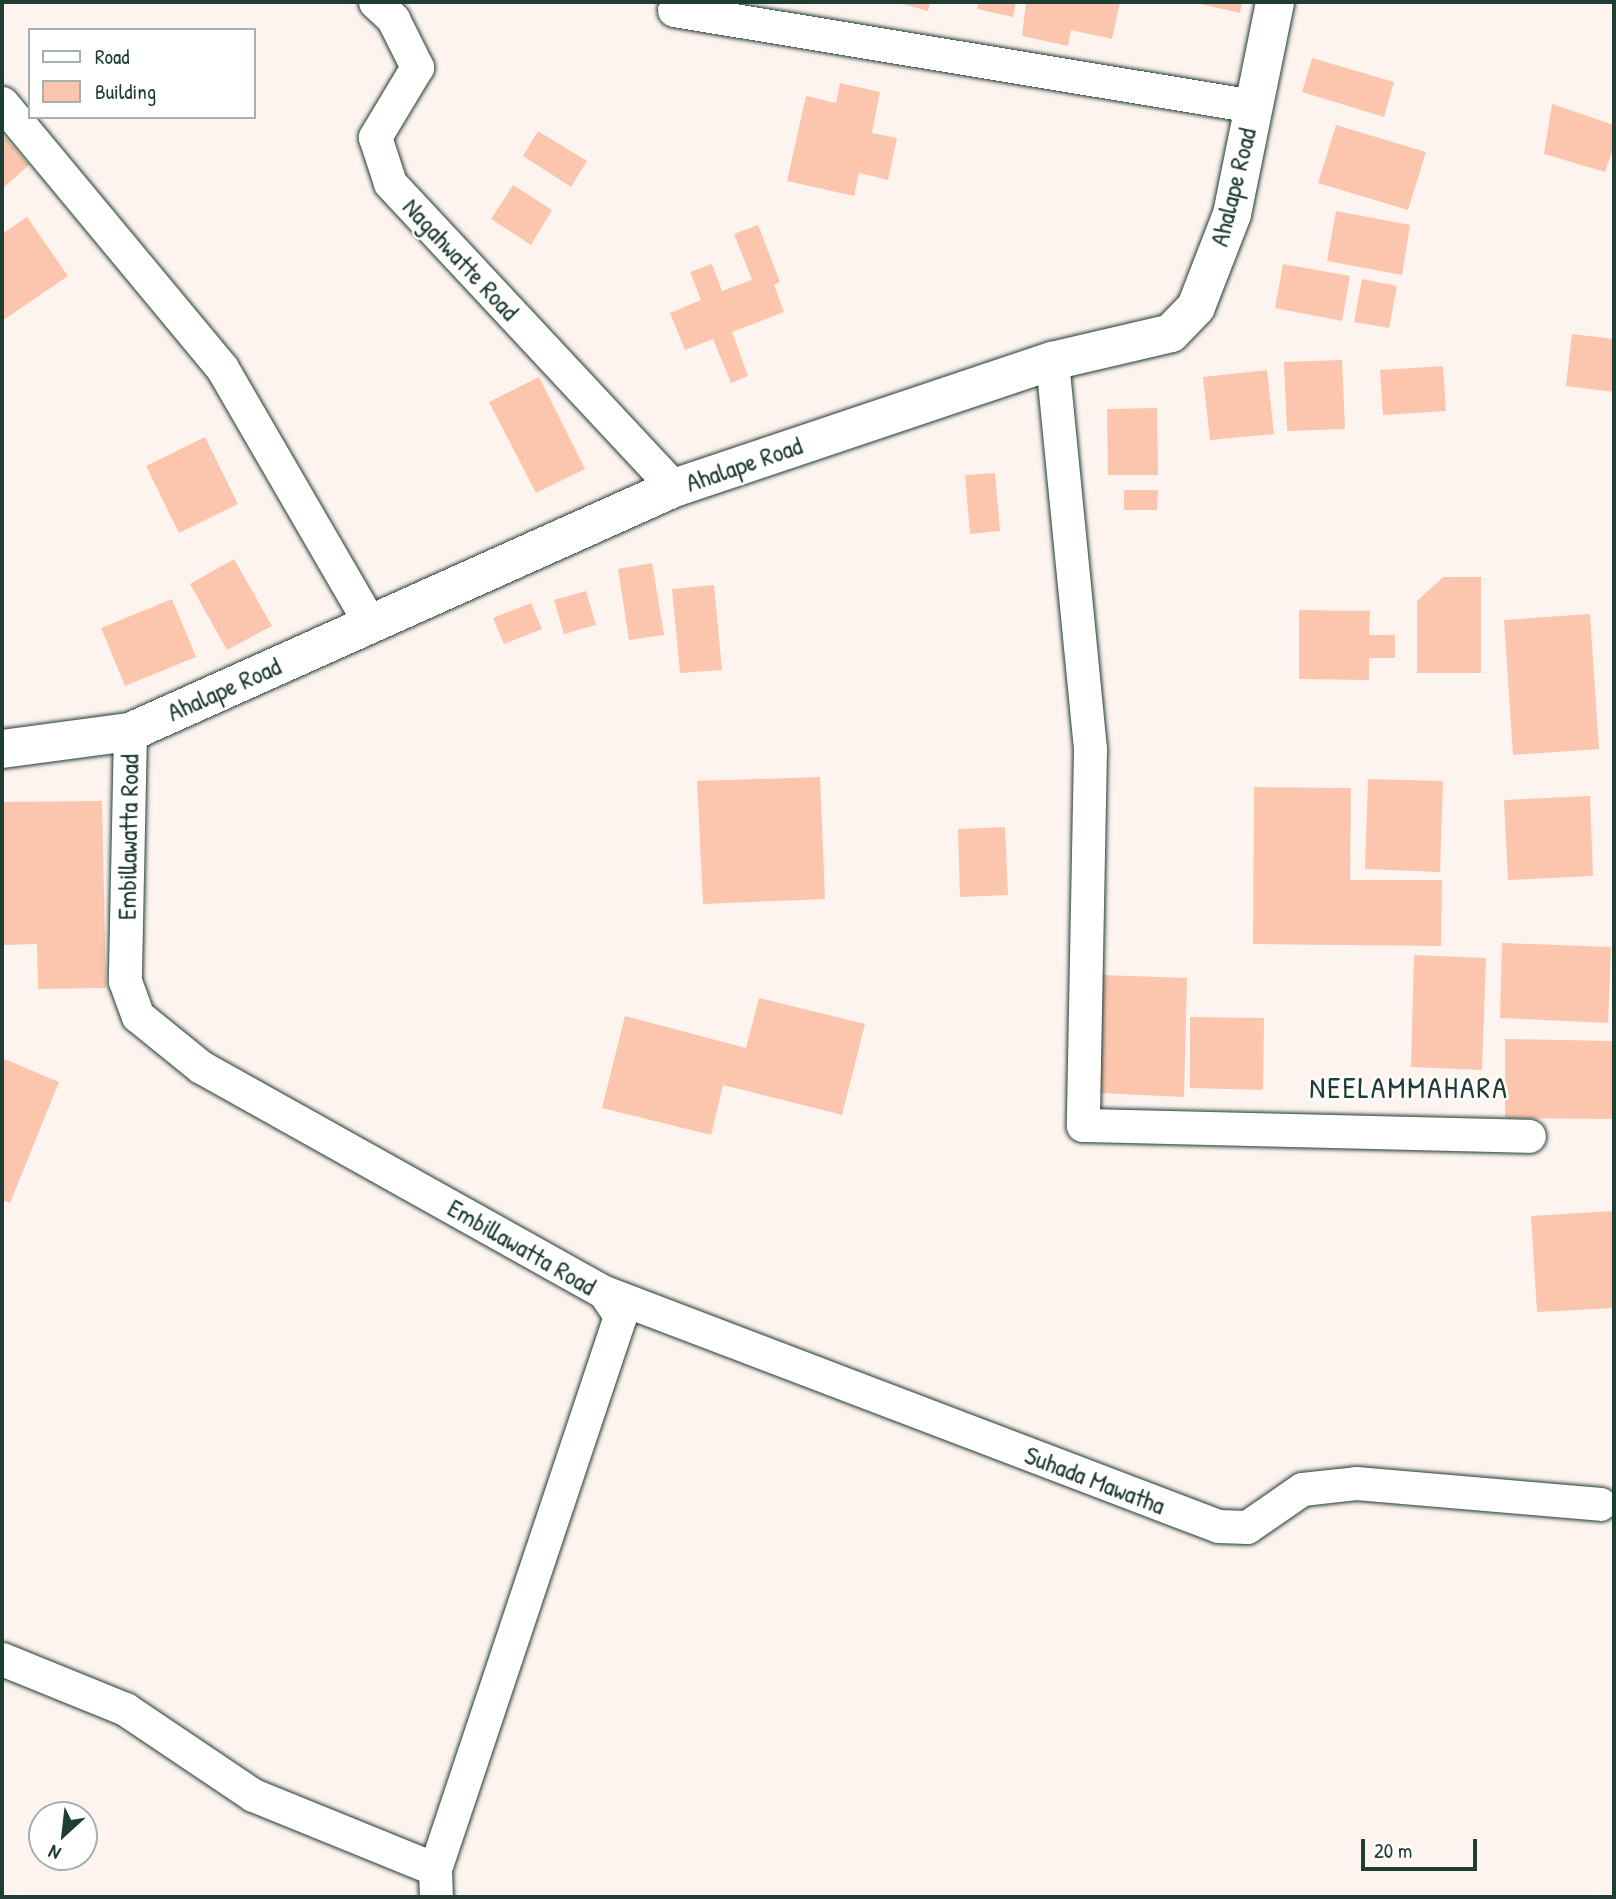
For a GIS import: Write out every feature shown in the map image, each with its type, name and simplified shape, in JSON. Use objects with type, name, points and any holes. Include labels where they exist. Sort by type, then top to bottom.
[{"type":"street","name":"Nagahwatte Road","points":[[375,2],[393,19],[417,67],[375,137],[390,183],[674,488]]},
{"type":"street","name":"Ahalape Road","points":[[2,748],[130,732],[674,488],[1052,360],[1171,333],[1196,307],[1232,214],[1275,2]]},
{"type":"street","points":[[674,10],[1253,106]]},
{"type":"street","points":[[2,103],[222,368],[370,623]]},
{"type":"street","points":[[1052,360],[1090,749],[1083,1125],[1529,1136]]},
{"type":"street","name":"Embillawatta Road","points":[[130,732],[125,981],[138,1016],[201,1067],[604,1292],[620,1316],[436,1883]]},
{"type":"street","name":"Suhada Mawatha","points":[[604,1292],[1218,1526],[1247,1527],[1302,1489],[1356,1483],[1600,1504]]},
{"type":"street","points":[[2,1659],[125,1709],[253,1795],[436,1883]]},
{"type":"building","points":[[895,2],[930,2],[928,11]]},
{"type":"building","points":[[979,2],[1016,2],[1013,17],[977,9]]},
{"type":"building","points":[[1026,2],[1120,2],[1112,39],[1071,30],[1068,46],[1022,36]]},
{"type":"building","points":[[1191,2],[1242,2],[1240,13]]},
{"type":"building","points":[[1312,58],[1394,82],[1384,117],[1302,92]]},
{"type":"building","points":[[840,83],[880,92],[872,133],[897,138],[888,180],[859,173],[854,196],[787,181],[806,96],[836,103]]},
{"type":"building","points":[[1552,104],[1614,125],[1614,146],[1605,172],[1544,154]]},
{"type":"building","points":[[1336,125],[1426,152],[1408,210],[1318,183]]},
{"type":"building","points":[[538,131],[587,161],[571,187],[523,156]]},
{"type":"building","points":[[2,134],[29,165],[2,189]]},
{"type":"building","points":[[513,185],[552,210],[531,245],[491,219]]},
{"type":"building","points":[[1336,211],[1410,225],[1402,275],[1327,261]]},
{"type":"building","points":[[27,217],[68,276],[2,321],[2,234]]},
{"type":"building","points":[[758,225],[780,282],[774,285],[784,312],[732,332],[748,376],[731,383],[713,339],[685,350],[670,313],[701,300],[690,272],[712,264],[722,291],[752,280],[734,234]]},
{"type":"building","points":[[1283,264],[1350,276],[1342,321],[1275,308]]},
{"type":"building","points":[[1362,279],[1397,286],[1389,328],[1354,322]]},
{"type":"building","points":[[1572,334],[1614,339],[1614,392],[1566,386]]},
{"type":"building","points":[[1342,360],[1345,429],[1287,431],[1284,362]]},
{"type":"building","points":[[1443,366],[1446,411],[1383,415],[1380,370]]},
{"type":"building","points":[[1267,370],[1274,434],[1210,440],[1203,377]]},
{"type":"building","points":[[539,377],[585,469],[536,493],[489,402]]},
{"type":"building","points":[[1157,408],[1158,475],[1108,475],[1107,409]]},
{"type":"building","points":[[205,437],[238,504],[179,533],[146,466]]},
{"type":"building","points":[[995,473],[1000,531],[970,534],[965,475]]},
{"type":"building","points":[[1124,490],[1158,490],[1157,510],[1124,510]]},
{"type":"building","points":[[234,559],[272,626],[227,650],[190,584]]},
{"type":"building","points":[[652,563],[664,635],[629,640],[618,569]]},
{"type":"building","points":[[1443,577],[1481,577],[1481,673],[1417,673],[1417,601]]},
{"type":"building","points":[[714,585],[722,670],[680,673],[672,589]]},
{"type":"building","points":[[586,591],[596,625],[564,634],[554,600]]},
{"type":"building","points":[[172,599],[196,657],[125,686],[101,628]]},
{"type":"building","points":[[531,603],[542,629],[504,644],[493,618]]},
{"type":"building","points":[[1299,610],[1370,611],[1369,635],[1395,635],[1395,658],[1369,658],[1369,680],[1299,679]]},
{"type":"building","points":[[1590,614],[1599,749],[1513,755],[1504,620]]},
{"type":"building","points":[[820,777],[825,899],[703,904],[697,781]]},
{"type":"building","points":[[1368,779],[1443,781],[1440,872],[1365,869]]},
{"type":"building","points":[[1254,787],[1351,788],[1350,880],[1442,880],[1441,946],[1253,944]]},
{"type":"building","points":[[1590,796],[1593,876],[1508,880],[1504,800]]},
{"type":"building","points":[[102,801],[106,988],[38,989],[37,944],[2,945],[2,802]]},
{"type":"building","points":[[1005,827],[1008,895],[960,897],[958,829]]},
{"type":"building","points":[[1502,943],[1611,947],[1608,1023],[1500,1018]]},
{"type":"building","points":[[1414,955],[1486,958],[1482,1070],[1411,1067]]},
{"type":"building","points":[[1102,975],[1187,978],[1184,1097],[1098,1093]]},
{"type":"building","points":[[759,998],[865,1024],[842,1115],[723,1085],[711,1135],[602,1108],[625,1016],[746,1048]]},
{"type":"building","points":[[1190,1017],[1264,1018],[1263,1090],[1190,1088]]},
{"type":"building","points":[[1505,1039],[1613,1041],[1612,1119],[1505,1118]]},
{"type":"building","points":[[2,1058],[59,1082],[10,1203],[2,1200]]},
{"type":"building","points":[[1614,1211],[1614,1308],[1537,1312],[1531,1216]]},
{"type":"district","name":"NEELAMMAHARA","points":[[1409,1087]]}]
